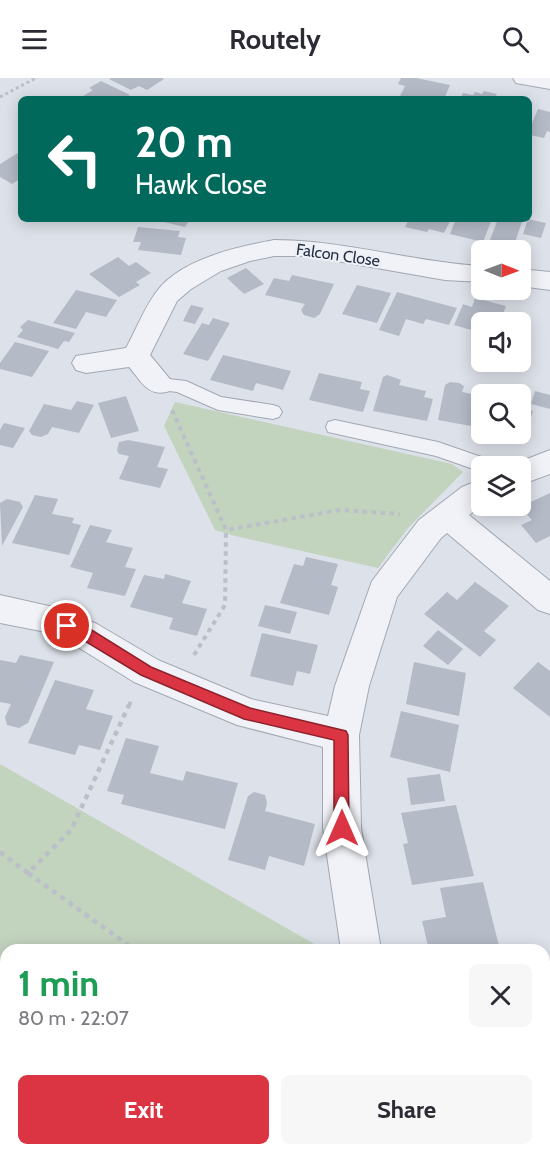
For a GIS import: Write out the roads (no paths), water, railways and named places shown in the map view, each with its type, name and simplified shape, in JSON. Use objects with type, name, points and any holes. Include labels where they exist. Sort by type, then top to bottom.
[{"type":"street","points":[[524,78],[550,83]]},
{"type":"street","name":"Falcon Close","points":[[135,357],[167,296],[182,283],[212,265],[245,254],[274,248],[308,248],[445,272],[471,273]]},
{"type":"street","points":[[531,278],[550,281]]},
{"type":"street","points":[[86,363],[135,357],[160,384]]},
{"type":"street","points":[[531,469],[550,461]]},
{"type":"street","points":[[360,944],[342,828],[341,735],[352,686],[383,591],[423,538],[471,497]]},
{"type":"street","points":[[449,516],[550,600]]},
{"type":"street","points":[[0,609],[50,619],[85,634],[146,671],[249,714],[341,735]]},
{"type":"lane","points":[[160,384],[180,386],[218,403],[273,412]]},
{"type":"lane","points":[[335,427],[438,449],[471,461]]}]
